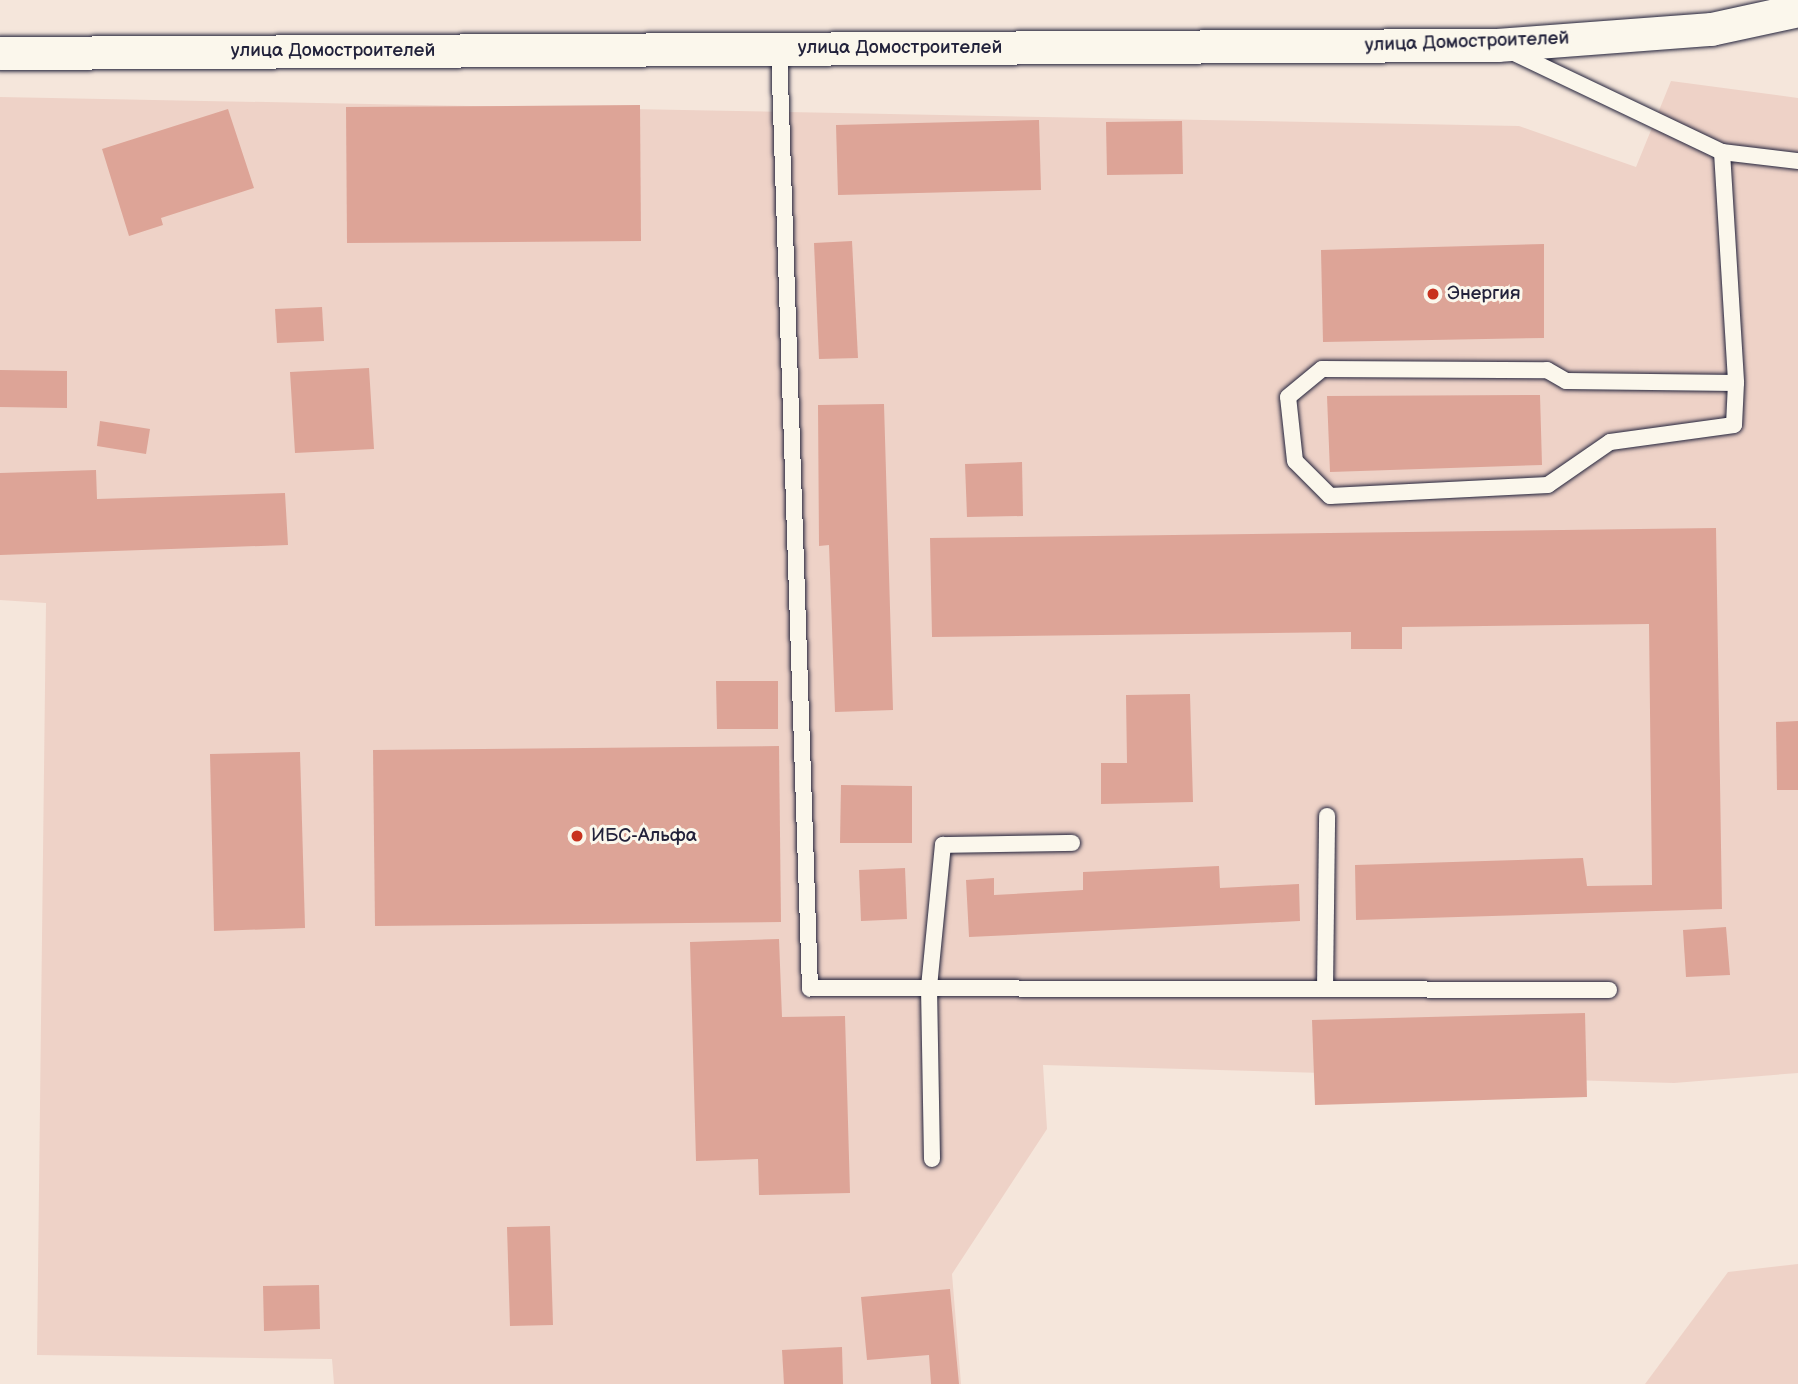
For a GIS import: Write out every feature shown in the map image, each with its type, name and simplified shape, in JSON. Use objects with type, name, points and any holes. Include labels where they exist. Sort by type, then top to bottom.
[{"type":"street","name":"улица Домостроителей","points":[[0,53],[1497,45],[1711,29],[1798,10]]},
{"type":"lane","points":[[1497,45],[1722,152],[1798,161]]},
{"type":"lane","points":[[779,49],[810,988],[1609,990]]},
{"type":"lane","points":[[1722,152],[1736,383],[1734,425],[1610,442],[1548,485],[1330,496],[1295,461],[1289,397],[1322,369],[1547,370],[1566,381],[1736,383]]},
{"type":"lane","points":[[1325,989],[1327,816]]},
{"type":"lane","points":[[932,1159],[929,988],[943,845],[1072,843]]},
{"type":"shaded area","points":[[1671,81],[1798,98],[1798,1073],[1674,1083],[1043,1065],[1047,1129],[952,1274],[961,1384],[334,1384],[332,1359],[37,1355],[46,603],[0,600],[0,97],[1519,126],[1636,167]]},
{"type":"shaded area","points":[[1798,1264],[1798,1384],[1645,1384],[1728,1272]]},
{"type":"building","points":[[640,105],[641,241],[347,243],[346,107]]},
{"type":"building","points":[[228,109],[254,188],[161,218],[163,225],[129,236],[102,149]]},
{"type":"building","points":[[1039,120],[1041,190],[838,195],[836,125]]},
{"type":"building","points":[[1182,121],[1183,174],[1107,175],[1106,122]]},
{"type":"building","points":[[852,241],[858,358],[819,359],[814,243]]},
{"type":"building","name":"Энергия","points":[[1544,244],[1544,338],[1323,342],[1321,250]]},
{"type":"building","points":[[322,307],[324,341],[277,343],[275,309]]},
{"type":"building","points":[[369,368],[374,449],[295,453],[290,372]]},
{"type":"building","points":[[0,370],[67,371],[67,408],[0,407]]},
{"type":"building","points":[[1540,395],[1542,465],[1330,472],[1327,396]]},
{"type":"building","points":[[884,404],[893,710],[835,712],[829,545],[819,546],[818,405]]},
{"type":"building","points":[[100,421],[150,429],[146,454],[97,446]]},
{"type":"building","points":[[1022,462],[1023,516],[967,517],[965,464]]},
{"type":"building","points":[[96,470],[97,499],[285,493],[288,545],[0,555],[0,473]]},
{"type":"building","points":[[1716,528],[1722,909],[1356,920],[1355,865],[1583,858],[1587,886],[1652,885],[1649,624],[1402,627],[1402,649],[1351,649],[1351,632],[932,637],[930,538]]},
{"type":"building","points":[[716,681],[778,681],[778,729],[717,729]]},
{"type":"building","points":[[1190,694],[1193,802],[1101,804],[1101,763],[1127,763],[1126,695]]},
{"type":"building","points":[[1798,721],[1798,790],[1777,790],[1776,722]]},
{"type":"building","name":"ИБС-Альфа","points":[[779,746],[781,922],[375,926],[373,750]]},
{"type":"building","points":[[300,752],[305,928],[214,931],[210,754]]},
{"type":"building","points":[[841,785],[912,786],[912,843],[840,843]]},
{"type":"building","points":[[1219,866],[1220,888],[1299,884],[1300,921],[969,937],[966,880],[994,878],[994,895],[1083,890],[1083,872]]},
{"type":"building","points":[[905,868],[907,919],[861,921],[859,870]]},
{"type":"building","points":[[1726,927],[1730,975],[1686,977],[1683,930]]},
{"type":"building","points":[[779,939],[782,1017],[845,1016],[850,1193],[759,1195],[758,1159],[696,1161],[690,942]]},
{"type":"building","points":[[1585,1013],[1587,1097],[1315,1105],[1312,1020]]},
{"type":"building","points":[[550,1226],[553,1325],[510,1326],[507,1227]]},
{"type":"building","points":[[319,1285],[320,1329],[264,1331],[263,1286]]},
{"type":"building","points":[[950,1289],[959,1384],[931,1384],[929,1355],[867,1360],[861,1297]]},
{"type":"building","points":[[842,1347],[843,1384],[784,1384],[782,1350]]},
{"type":"place","name":"Энергия","points":[[1433,294]]},
{"type":"place","name":"ИБС-Альфа","points":[[577,836]]}]
